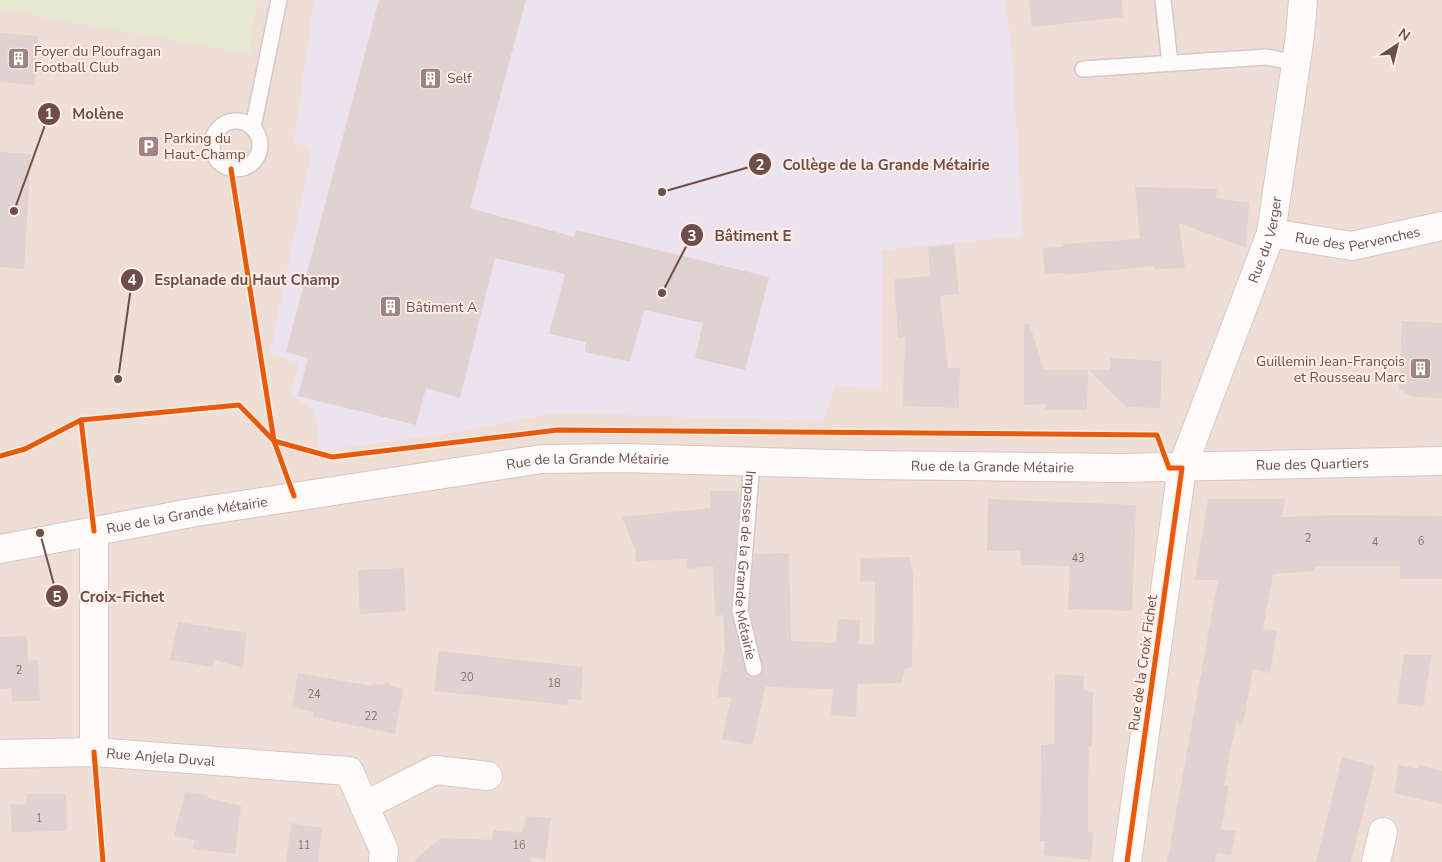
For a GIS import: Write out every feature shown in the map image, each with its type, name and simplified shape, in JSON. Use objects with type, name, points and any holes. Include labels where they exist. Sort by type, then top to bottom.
[{"type":"street","name":"Rue du Verger","points":[[1182,468],[1271,233],[1296,63],[1303,0]]},
{"type":"street","name":"Rue des Pervenches","points":[[1271,233],[1352,246],[1442,226]]},
{"type":"street","name":"Rue de la Grande Métairie","points":[[0,549],[94,530],[254,503],[542,460],[624,458],[871,466],[1182,468]]},
{"type":"street","name":"Rue des Quartiers","points":[[1182,468],[1442,462]]},
{"type":"street","name":"Rue de la Croix Fichet","points":[[1127,862],[1182,468]]},
{"type":"street","name":"Rue Anjela Duval","points":[[94,530],[94,752],[348,771],[384,850],[383,862]]},
{"type":"street","points":[[0,754],[94,752]]},
{"type":"street","points":[[364,806],[434,770],[488,776]]},
{"type":"street","points":[[1376,862],[1383,832]]},
{"type":"lane","points":[[253,128],[279,0]]},
{"type":"lane","points":[[1163,0],[1170,63]]},
{"type":"lane","points":[[1083,68],[1267,57],[1296,63]]},
{"type":"lane","name":"Impasse de la Grande Métairie","points":[[752,462],[740,610],[754,668]]},
{"type":"shaded area","points":[[257,0],[1442,0],[1442,862],[0,862],[0,9],[248,53]]},
{"type":"shaded area","points":[[314,0],[1005,0],[1012,55],[1023,236],[882,250],[881,389],[835,385],[824,421],[552,413],[454,433],[320,451],[315,410],[291,395],[298,363],[270,353],[312,149],[294,142]]},
{"type":"green space","points":[[0,0],[257,0],[249,54],[0,9]]},
{"type":"building","points":[[379,0],[526,0],[470,208],[574,237],[576,230],[769,277],[745,370],[695,358],[703,323],[644,310],[630,362],[585,352],[586,342],[549,334],[565,274],[495,258],[460,398],[426,388],[416,425],[298,396],[308,358],[286,352]]},
{"type":"building","points":[[1029,0],[1122,0],[1123,17],[1032,27]]},
{"type":"building","name":"Foyer du Ploufragan Football Club","points":[[0,33],[38,36],[35,85],[0,82]]},
{"type":"building","points":[[0,152],[31,154],[24,269],[0,267]]},
{"type":"building","points":[[1135,187],[1217,189],[1216,198],[1249,203],[1246,248],[1179,223],[1185,268],[1155,269],[1154,266],[1064,275],[1064,273],[1045,274],[1042,248],[1063,247],[1063,244],[1140,239]]},
{"type":"building","points":[[954,244],[959,294],[940,296],[948,368],[960,368],[959,408],[903,406],[905,337],[898,338],[894,279],[930,276],[928,247]]},
{"type":"building","name":"Guillemin Jean-François et Rousseau Marc","points":[[1402,321],[1442,323],[1442,398],[1413,397],[1399,389]]},
{"type":"building","points":[[1029,323],[1044,370],[1088,370],[1087,410],[1045,410],[1045,404],[1024,405],[1024,324]]},
{"type":"building","points":[[1110,358],[1162,361],[1160,408],[1126,407],[1089,370],[1110,370]]},
{"type":"building","points":[[710,491],[738,491],[739,504],[731,610],[748,675],[757,677],[763,670],[749,609],[754,554],[789,553],[791,641],[836,643],[838,619],[860,620],[859,644],[874,645],[875,582],[860,581],[861,558],[910,557],[913,574],[912,667],[905,669],[901,683],[857,684],[856,717],[831,715],[833,689],[765,687],[753,745],[722,739],[731,697],[717,697],[725,648],[723,615],[715,616],[713,566],[687,569],[686,559],[636,561],[635,549],[622,517],[711,508]]},
{"type":"building","points":[[988,499],[1136,505],[1132,611],[1068,609],[1070,566],[1021,565],[1020,551],[987,551]]},
{"type":"building","points":[[1208,499],[1285,499],[1282,517],[1338,515],[1442,516],[1442,579],[1400,579],[1400,566],[1315,566],[1315,571],[1273,574],[1263,629],[1277,631],[1270,673],[1253,669],[1243,724],[1236,723],[1224,785],[1229,786],[1221,829],[1236,831],[1231,856],[1217,853],[1215,862],[1167,862],[1218,580],[1195,580]]},
{"type":"building","points":[[404,568],[406,611],[360,614],[358,570]]},
{"type":"building","points":[[178,622],[247,633],[243,668],[215,660],[212,667],[170,660]]},
{"type":"building","points":[[27,636],[28,661],[38,660],[40,701],[12,701],[11,688],[0,689],[0,637]]},
{"type":"building","points":[[439,651],[583,667],[581,700],[568,699],[567,705],[434,691]]},
{"type":"building","points":[[1404,655],[1432,655],[1423,707],[1397,703]]},
{"type":"building","points":[[298,673],[372,686],[372,684],[380,685],[388,682],[391,686],[403,689],[395,734],[313,717],[313,712],[292,707]]},
{"type":"building","points":[[1055,674],[1084,676],[1083,690],[1093,692],[1092,746],[1089,746],[1088,781],[1088,832],[1094,832],[1091,860],[1044,855],[1045,841],[1040,841],[1041,745],[1054,744]]},
{"type":"building","points":[[1342,757],[1375,766],[1351,862],[1316,862]]},
{"type":"building","points":[[1399,765],[1418,769],[1419,765],[1442,771],[1442,804],[1394,793]]},
{"type":"building","points":[[185,792],[208,795],[207,798],[241,806],[235,854],[193,849],[195,840],[174,836]]},
{"type":"building","points":[[27,794],[66,794],[67,831],[12,832],[10,804],[26,805]]},
{"type":"building","points":[[526,816],[551,818],[545,860],[531,857],[530,862],[412,862],[441,838],[492,840],[494,830],[522,833]]},
{"type":"building","points":[[291,823],[322,828],[318,862],[286,862]]},
{"type":"cycle path","points":[[231,169],[274,441],[294,496]]},
{"type":"cycle path","points":[[0,456],[25,449],[81,420],[239,405],[274,441],[332,457],[558,430],[1157,435],[1169,468],[1182,468],[1127,862]]},
{"type":"cycle path","points":[[81,420],[94,531]]},
{"type":"cycle path","points":[[94,752],[103,862]]},
{"type":"place","name":"Foyer du Ploufragan Football Club","points":[[18,59]]},
{"type":"place","name":"Self","points":[[431,78]]},
{"type":"place","name":"Parking du Haut-Champ","points":[[148,146]]},
{"type":"place","name":"Collège de la Grande Métairie","points":[[662,192]]},
{"type":"place","name":"Molène","points":[[14,211]]},
{"type":"place","name":"Bâtiment E","points":[[662,293]]},
{"type":"place","name":"Bâtiment A","points":[[390,307]]},
{"type":"place","name":"Guillemin Jean-François et Rousseau Marc","points":[[1421,369]]},
{"type":"place","name":"Esplanade du Haut Champ","points":[[118,379]]},
{"type":"place","name":"Croix-Fichet","points":[[40,533]]}]
